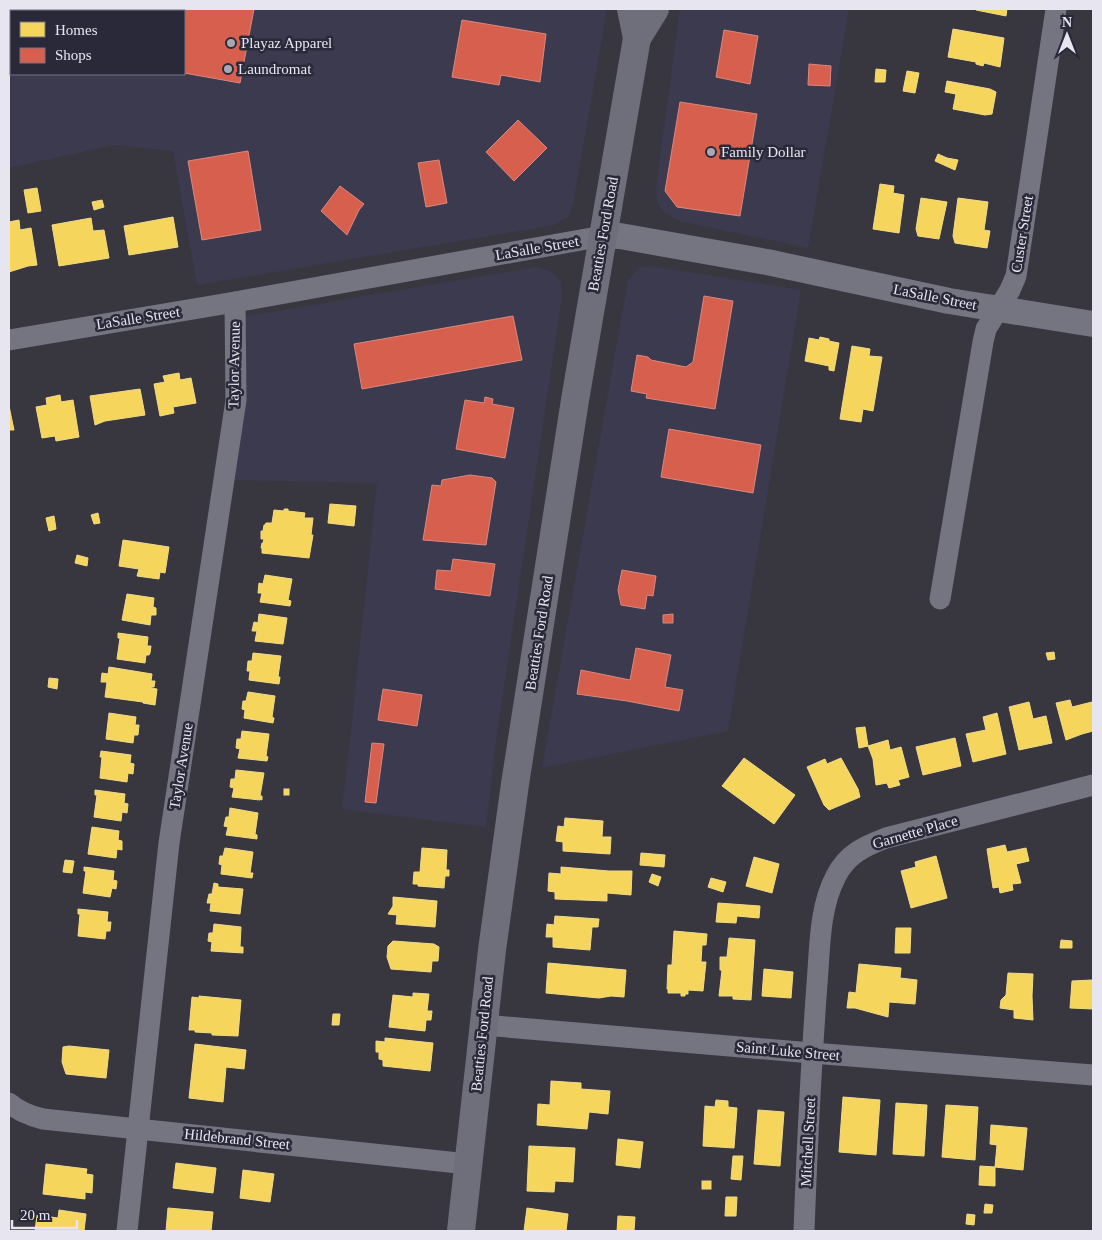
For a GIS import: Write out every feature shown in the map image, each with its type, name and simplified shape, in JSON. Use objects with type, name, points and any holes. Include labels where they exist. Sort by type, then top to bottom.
[{"type":"main road","name":"Beatties Ford Road","points":[[461,1231],[492,950],[515,784],[575,400],[637,38],[631,9]]},
{"type":"main road","name":"Beatties Ford Road","points":[[637,38],[655,9]]},
{"type":"street","name":"Custer Street","points":[[940,599],[986,329],[1010,290],[1016,276],[1056,9]]},
{"type":"street","name":"LaSalle Street","points":[[9,340],[235,302],[603,236],[620,236],[767,262],[949,301],[1093,324]]},
{"type":"street","name":"Taylor Avenue","points":[[127,1231],[169,843],[236,400],[235,302]]},
{"type":"street","name":"Garnette Place","points":[[812,1054],[823,913],[830,888],[844,862],[863,847],[886,838],[1093,785]]},
{"type":"street","name":"Saint Luke Street","points":[[483,1025],[812,1054],[1093,1075]]},
{"type":"street","name":"Mitchell Street","points":[[804,1231],[812,1054]]},
{"type":"street","name":"Hildebrand Street","points":[[9,1103],[32,1116],[43,1119],[468,1164]]},
{"type":"shaded area","points":[[9,9],[607,9],[573,204],[569,216],[554,225],[197,285],[173,151],[114,145],[9,168]]},
{"type":"shaded area","points":[[680,9],[849,9],[808,248],[679,221],[665,213],[657,202],[656,188]]},
{"type":"shaded area","points":[[650,266],[801,290],[728,731],[542,768],[628,280],[639,268]]},
{"type":"shaded area","points":[[537,267],[550,271],[561,281],[562,296],[495,747],[486,827],[342,809],[377,483],[233,480],[246,316]]},
{"type":"building: Homes","points":[[976,9],[1007,9],[1006,16]]},
{"type":"building: Homes","points":[[953,29],[1004,38],[1000,67],[984,63],[983,66],[976,64],[976,62],[948,57]]},
{"type":"building: Homes","points":[[876,69],[886,70],[885,82],[875,82]]},
{"type":"building: Homes","points":[[907,71],[919,73],[915,93],[903,91]]},
{"type":"building: Homes","points":[[947,81],[990,89],[996,92],[992,114],[985,115],[953,109],[956,94],[945,92]]},
{"type":"building: Homes","points":[[938,154],[947,158],[946,166],[935,161]]},
{"type":"building: Homes","points":[[947,158],[958,160],[955,170],[946,166]]},
{"type":"building: Homes","points":[[880,184],[894,186],[893,193],[904,195],[899,233],[873,229]]},
{"type":"building: Homes","points":[[37,188],[41,211],[28,213],[24,190]]},
{"type":"building: Homes","points":[[921,198],[947,202],[939,239],[918,236],[916,229]]},
{"type":"building: Homes","points":[[958,198],[988,202],[984,230],[990,231],[987,248],[955,243],[953,236]]},
{"type":"building: Homes","points":[[102,200],[104,207],[94,210],[92,202]]},
{"type":"building: Homes","points":[[173,217],[178,247],[129,255],[124,226]]},
{"type":"building: Homes","points":[[91,218],[93,231],[104,230],[109,258],[59,266],[52,225]]},
{"type":"building: Homes","points":[[19,220],[20,230],[31,228],[37,265],[9,272],[9,222]]},
{"type":"building: Homes","points":[[820,337],[839,343],[834,371],[829,370],[829,366],[805,361],[809,338],[819,340]]},
{"type":"building: Homes","points":[[852,346],[870,349],[869,356],[882,357],[873,411],[863,409],[861,422],[840,419]]},
{"type":"building: Homes","points":[[179,373],[180,380],[191,378],[196,403],[173,407],[174,413],[160,416],[154,384],[165,382],[163,376]]},
{"type":"building: Homes","points":[[140,389],[145,415],[105,421],[95,425],[90,396]]},
{"type":"building: Homes","points":[[60,395],[61,402],[73,400],[79,437],[56,441],[55,436],[42,438],[36,407],[47,405],[46,398]]},
{"type":"building: Homes","points":[[9,406],[14,430],[9,430]]},
{"type":"building: Homes","points":[[330,504],[356,506],[354,526],[328,523]]},
{"type":"building: Homes","points":[[284,509],[305,513],[304,518],[313,518],[311,535],[313,535],[309,558],[262,553],[261,548],[264,539],[261,539],[261,531],[263,531],[264,525],[272,523],[274,510],[284,511]]},
{"type":"building: Homes","points":[[98,513],[100,523],[94,524],[91,515]]},
{"type":"building: Homes","points":[[54,516],[56,529],[49,531],[46,518]]},
{"type":"building: Homes","points":[[123,540],[169,547],[165,573],[160,572],[159,579],[137,576],[139,569],[119,566]]},
{"type":"building: Homes","points":[[77,555],[88,558],[87,566],[75,563]]},
{"type":"building: Homes","points":[[265,575],[292,579],[288,600],[291,601],[290,606],[260,602],[262,593],[258,593],[259,583],[263,584]]},
{"type":"building: Homes","points":[[127,594],[154,598],[153,607],[156,608],[156,615],[151,615],[150,625],[122,620]]},
{"type":"building: Homes","points":[[259,614],[287,618],[283,644],[255,641],[257,631],[252,631],[254,622],[258,623]]},
{"type":"building: Homes","points":[[118,633],[148,637],[147,646],[151,646],[149,655],[146,655],[145,663],[117,659],[120,638],[118,638]]},
{"type":"building: Homes","points":[[1054,652],[1055,659],[1048,660],[1046,653]]},
{"type":"building: Homes","points":[[253,653],[281,656],[279,684],[249,680],[250,671],[247,671],[248,661],[252,661]]},
{"type":"building: Homes","points":[[109,667],[152,674],[151,681],[155,681],[154,687],[151,688],[157,689],[155,705],[105,697],[107,682],[101,682],[102,673],[108,674]]},
{"type":"building: Homes","points":[[49,678],[58,679],[57,689],[48,687]]},
{"type":"building: Homes","points":[[248,692],[275,696],[273,723],[244,718],[243,701],[246,701]]},
{"type":"building: Homes","points":[[1070,700],[1072,707],[1092,702],[1093,731],[1066,740],[1056,703]]},
{"type":"building: Homes","points":[[1029,702],[1033,719],[1046,716],[1052,743],[1019,750],[1009,707]]},
{"type":"building: Homes","points":[[109,713],[136,717],[135,725],[139,725],[138,735],[134,735],[133,743],[106,739]]},
{"type":"building: Homes","points":[[997,713],[1006,754],[973,762],[966,734],[986,730],[983,717]]},
{"type":"building: Homes","points":[[865,727],[868,746],[859,748],[856,728]]},
{"type":"building: Homes","points":[[242,731],[269,734],[267,761],[238,758],[240,749],[236,748],[237,739],[241,739]]},
{"type":"building: Homes","points":[[955,738],[961,766],[923,775],[916,747]]},
{"type":"building: Homes","points":[[888,740],[890,750],[901,747],[909,777],[898,780],[900,785],[889,788],[887,783],[876,785],[873,759],[868,746]]},
{"type":"building: Homes","points":[[101,751],[131,755],[130,763],[134,764],[133,774],[128,773],[127,782],[100,778]]},
{"type":"building: Homes","points":[[744,758],[795,795],[774,824],[722,786]]},
{"type":"building: Homes","points":[[841,758],[858,789],[860,797],[829,810],[824,805],[807,767],[825,759],[827,764]]},
{"type":"building: Homes","points":[[236,770],[264,773],[260,796],[262,796],[262,800],[232,797],[234,788],[230,787],[231,779],[235,779]]},
{"type":"building: Homes","points":[[284,789],[289,789],[289,795],[284,795]]},
{"type":"building: Homes","points":[[95,790],[125,794],[124,803],[128,804],[127,813],[122,812],[121,821],[94,817],[97,795],[95,795]]},
{"type":"building: Homes","points":[[230,808],[258,813],[255,834],[257,839],[226,835],[228,827],[224,826],[226,817],[229,817]]},
{"type":"building: Homes","points":[[565,818],[603,821],[602,837],[611,837],[610,854],[563,851],[563,842],[556,841],[558,826],[564,827]]},
{"type":"building: Homes","points":[[92,827],[119,831],[118,840],[122,841],[122,850],[117,849],[116,858],[88,854]]},
{"type":"building: Homes","points":[[1005,845],[1007,852],[1026,848],[1029,861],[1016,864],[1021,883],[1012,884],[1013,890],[1000,893],[999,887],[993,888],[987,849]]},
{"type":"building: Homes","points":[[225,848],[253,852],[250,873],[253,873],[252,878],[221,874],[220,856],[223,856]]},
{"type":"building: Homes","points":[[422,848],[447,850],[446,870],[449,870],[449,876],[445,876],[444,888],[413,884],[414,872],[420,872]]},
{"type":"building: Homes","points":[[641,853],[665,855],[664,867],[640,865]]},
{"type":"building: Homes","points":[[936,856],[947,898],[911,908],[901,871],[916,867],[915,862]]},
{"type":"building: Homes","points":[[754,857],[779,864],[772,893],[746,886]]},
{"type":"building: Homes","points":[[65,860],[74,861],[72,873],[63,872]]},
{"type":"building: Homes","points":[[84,867],[114,871],[113,880],[117,881],[116,889],[112,888],[110,897],[83,893],[86,871],[84,871]]},
{"type":"building: Homes","points":[[561,867],[632,871],[631,895],[607,893],[607,901],[555,899],[555,892],[548,891],[549,873],[561,874]]},
{"type":"building: Homes","points":[[652,874],[661,877],[658,886],[649,882]]},
{"type":"building: Homes","points":[[711,878],[726,882],[723,892],[708,887]]},
{"type":"building: Homes","points":[[214,883],[218,884],[218,887],[243,889],[240,914],[210,911],[211,903],[207,903],[209,894],[212,894]]},
{"type":"building: Homes","points":[[393,897],[437,901],[435,927],[396,924],[397,915],[388,914],[393,906]]},
{"type":"building: Homes","points":[[718,903],[760,906],[759,918],[737,916],[736,923],[716,922]]},
{"type":"building: Homes","points":[[78,909],[108,912],[107,922],[111,922],[110,931],[106,931],[105,939],[78,936],[80,914],[78,914]]},
{"type":"building: Homes","points":[[555,916],[599,919],[598,927],[592,927],[590,950],[553,947],[553,937],[546,937],[547,924],[554,925]]},
{"type":"building: Homes","points":[[214,924],[241,927],[240,947],[243,947],[243,953],[211,951],[212,942],[208,941],[209,933],[213,933]]},
{"type":"building: Homes","points":[[896,928],[911,928],[910,953],[895,953]]},
{"type":"building: Homes","points":[[674,931],[707,934],[706,945],[702,945],[701,962],[706,962],[703,991],[688,990],[688,994],[685,994],[685,996],[681,996],[681,993],[668,993],[668,965],[672,965]]},
{"type":"building: Homes","points":[[729,938],[755,940],[751,1000],[733,999],[733,996],[719,996],[722,970],[720,970],[720,957],[727,957]]},
{"type":"building: Homes","points":[[1061,940],[1072,941],[1072,948],[1060,948]]},
{"type":"building: Homes","points":[[393,941],[434,944],[439,947],[438,961],[432,961],[431,972],[391,969],[387,957],[388,946]]},
{"type":"building: Homes","points":[[548,963],[626,970],[624,997],[611,996],[599,998],[546,993]]},
{"type":"building: Homes","points":[[859,964],[901,968],[900,978],[917,980],[915,1004],[889,1002],[888,1017],[855,1008],[847,1008],[849,992],[856,993]]},
{"type":"building: Homes","points":[[764,969],[793,972],[791,998],[762,996]]},
{"type":"building: Homes","points":[[1008,973],[1033,974],[1033,1020],[1014,1018],[1014,1010],[1000,1008],[1001,1000],[1006,995]]},
{"type":"building: Homes","points":[[1093,980],[1093,1009],[1070,1008],[1072,981]]},
{"type":"building: Homes","points":[[413,993],[429,994],[427,1011],[432,1011],[431,1020],[426,1020],[425,1031],[389,1027],[393,995],[413,997]]},
{"type":"building: Homes","points":[[199,996],[241,1000],[238,1036],[212,1035],[212,1033],[189,1030],[192,997],[199,998]]},
{"type":"building: Homes","points":[[333,1014],[340,1014],[339,1025],[332,1025]]},
{"type":"building: Homes","points":[[385,1038],[433,1043],[430,1071],[383,1066],[383,1060],[379,1059],[379,1052],[376,1052],[376,1041],[385,1042]]},
{"type":"building: Homes","points":[[195,1044],[246,1050],[244,1069],[226,1067],[223,1102],[189,1098]]},
{"type":"building: Homes","points":[[63,1047],[109,1050],[106,1078],[66,1074],[62,1062]]},
{"type":"building: Homes","points":[[551,1081],[581,1083],[581,1089],[610,1091],[608,1114],[589,1112],[587,1129],[537,1125],[538,1104],[550,1105]]},
{"type":"building: Homes","points":[[843,1097],[880,1100],[876,1155],[839,1152]]},
{"type":"building: Homes","points":[[716,1100],[728,1101],[728,1107],[737,1108],[734,1148],[703,1146],[705,1106],[715,1107]]},
{"type":"building: Homes","points":[[896,1103],[927,1105],[924,1156],[893,1154]]},
{"type":"building: Homes","points":[[946,1105],[978,1107],[975,1160],[942,1157]]},
{"type":"building: Homes","points":[[758,1110],[784,1112],[780,1166],[754,1164]]},
{"type":"building: Homes","points":[[991,1125],[1027,1128],[1023,1170],[995,1167],[997,1145],[990,1144]]},
{"type":"building: Homes","points":[[618,1139],[643,1142],[640,1168],[616,1165]]},
{"type":"building: Homes","points":[[529,1146],[575,1148],[573,1182],[555,1181],[554,1192],[527,1191]]},
{"type":"building: Homes","points":[[733,1156],[743,1156],[741,1180],[731,1179]]},
{"type":"building: Homes","points":[[176,1163],[216,1168],[213,1193],[173,1188]]},
{"type":"building: Homes","points":[[46,1164],[87,1169],[86,1174],[93,1175],[92,1193],[85,1192],[85,1199],[43,1194]]},
{"type":"building: Homes","points":[[980,1166],[995,1167],[995,1186],[979,1185]]},
{"type":"building: Homes","points":[[243,1170],[274,1174],[270,1202],[240,1198]]},
{"type":"building: Homes","points":[[702,1181],[711,1181],[711,1189],[702,1189]]},
{"type":"building: Homes","points":[[726,1197],[737,1197],[736,1216],[725,1216]]},
{"type":"building: Homes","points":[[985,1204],[993,1205],[992,1213],[984,1213]]},
{"type":"building: Homes","points":[[168,1208],[213,1212],[211,1231],[166,1231]]},
{"type":"building: Homes","points":[[527,1208],[568,1214],[566,1231],[524,1231]]},
{"type":"building: Homes","points":[[59,1210],[86,1214],[84,1231],[35,1231],[37,1215],[58,1218]]},
{"type":"building: Homes","points":[[967,1214],[975,1215],[974,1225],[966,1224]]},
{"type":"building: Homes","points":[[618,1216],[635,1217],[634,1231],[617,1231]]},
{"type":"building: Shops","points":[[254,9],[240,83],[185,73],[185,10],[183,10]]},
{"type":"building: Shops","points":[[462,20],[546,34],[540,82],[501,75],[499,85],[452,77]]},
{"type":"building: Shops","points":[[724,30],[758,36],[750,84],[716,77]]},
{"type":"building: Shops","points":[[809,64],[831,66],[830,86],[808,85]]},
{"type":"building: Shops","name":"Family Dollar","points":[[680,102],[757,114],[740,216],[677,207],[665,191]]},
{"type":"building: Shops","points":[[518,120],[547,148],[514,181],[486,152]]},
{"type":"building: Shops","points":[[248,151],[261,230],[202,240],[188,161]]},
{"type":"building: Shops","points":[[439,160],[447,203],[426,207],[418,163]]},
{"type":"building: Shops","points":[[340,186],[364,204],[347,235],[321,211]]},
{"type":"building: Shops","points":[[704,296],[733,301],[715,409],[646,398],[647,394],[631,391],[637,355],[648,357],[651,360],[686,367],[693,362]]},
{"type":"building: Shops","points":[[513,316],[522,360],[362,389],[354,344]]},
{"type":"building: Shops","points":[[485,397],[493,399],[492,404],[514,408],[505,458],[456,449],[465,400],[484,403]]},
{"type":"building: Shops","points":[[669,429],[761,445],[753,493],[661,477]]},
{"type":"building: Shops","points":[[470,475],[492,478],[496,482],[486,545],[423,540],[432,485],[441,486],[442,480]]},
{"type":"building: Shops","points":[[453,559],[495,564],[490,596],[435,589],[437,570],[451,571]]},
{"type":"building: Shops","points":[[622,570],[656,576],[653,596],[647,595],[645,609],[621,605],[618,590]]},
{"type":"building: Shops","points":[[673,614],[673,623],[663,623],[663,615]]},
{"type":"building: Shops","points":[[636,648],[671,655],[665,687],[683,690],[679,711],[577,694],[581,670],[630,680]]},
{"type":"building: Shops","points":[[383,689],[422,695],[417,726],[378,720]]},
{"type":"building: Shops","points":[[372,743],[384,744],[376,803],[365,802]]},
{"type":"place","name":"Playaz Apparel","points":[[231,43]]},
{"type":"place","name":"Laundromat","points":[[228,69]]},
{"type":"place","name":"Family Dollar","points":[[711,152]]}]
